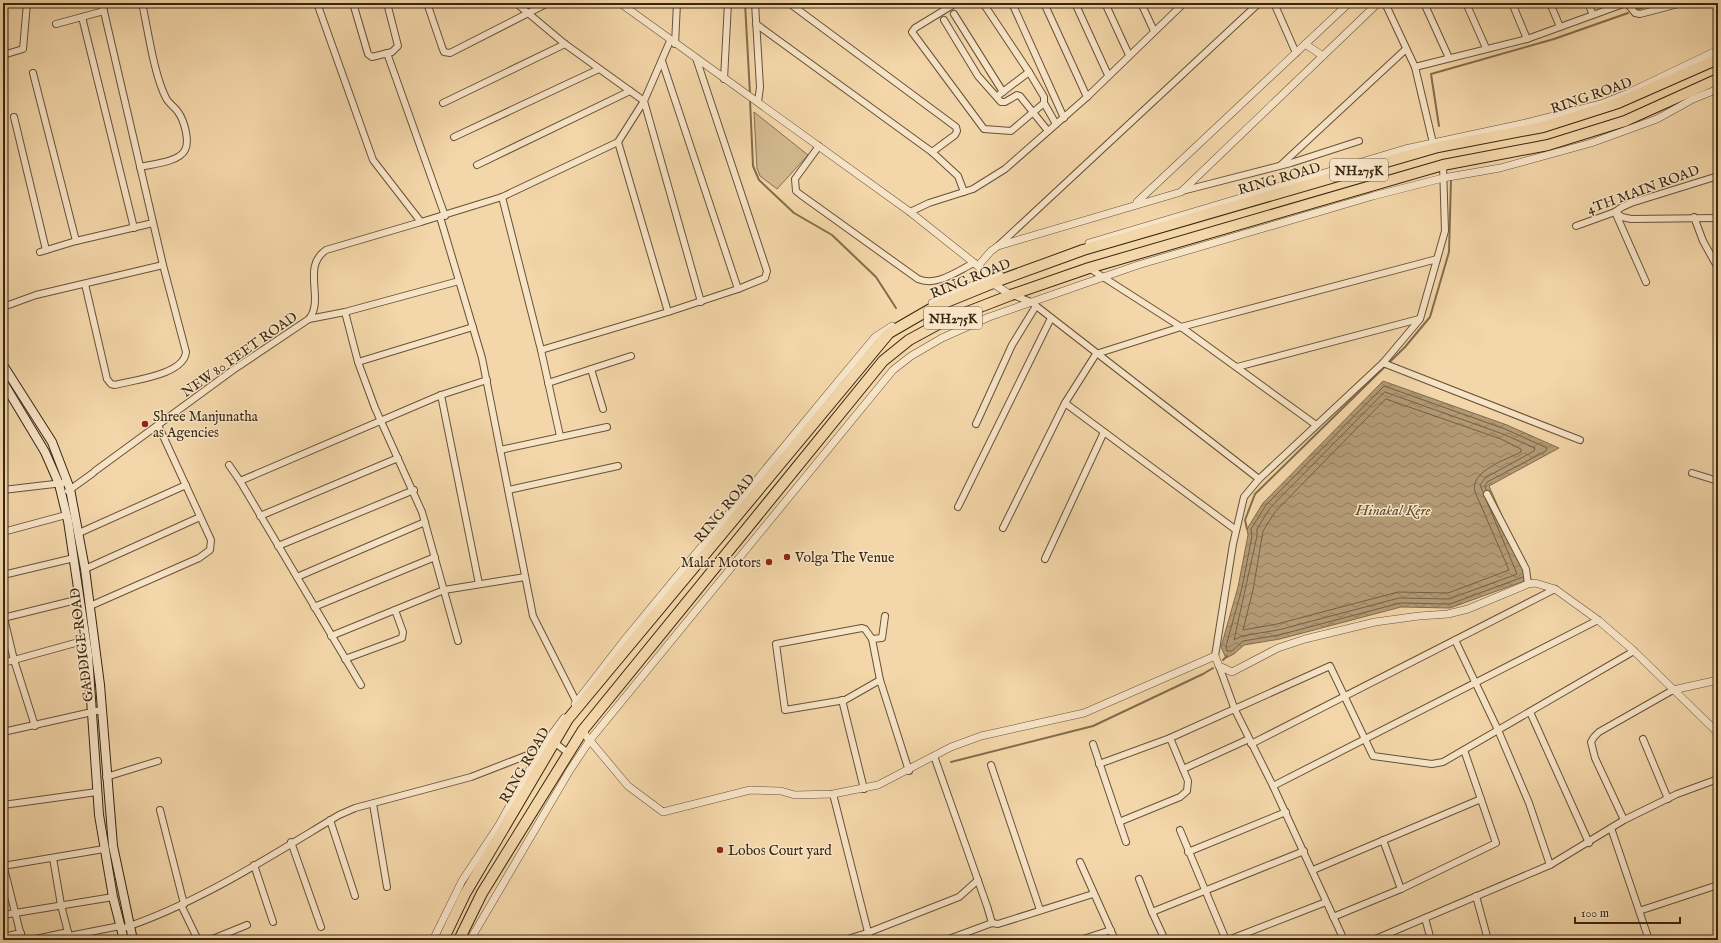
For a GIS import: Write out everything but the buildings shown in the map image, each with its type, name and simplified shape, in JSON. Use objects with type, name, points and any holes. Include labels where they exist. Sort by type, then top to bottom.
[{"type":"highway","name":"RING ROAD","points":[[443,940],[462,891],[548,746],[568,719],[889,333],[934,307],[990,281],[1090,248],[1460,140],[1543,127],[1618,103],[1718,59]]},
{"type":"highway","name":"NH275K","points":[[459,940],[482,893],[582,731],[883,361],[909,340],[944,321],[1011,295],[1089,268],[1442,165],[1548,144],[1625,121],[1718,79]]},
{"type":"main road","name":"GADDIGE ROAD","points":[[3,364],[49,436],[69,485],[79,533],[90,606],[113,846],[124,940]]},
{"type":"main road","name":"GADDIGE ROAD","points":[[3,382],[35,433],[62,495],[74,558],[86,640],[96,792],[104,849],[113,897],[123,927],[133,940]]},
{"type":"street","points":[[3,55],[23,49],[27,3]]},
{"type":"street","points":[[85,284],[107,379],[111,384],[115,385],[166,372],[181,363],[186,352],[163,265],[102,3]]},
{"type":"street","points":[[140,167],[178,157],[186,149],[187,142],[183,121],[177,110],[169,103],[164,92],[155,64],[142,3]]},
{"type":"street","points":[[317,3],[373,160],[421,222],[442,217],[502,196],[618,142],[644,101],[662,61],[673,43],[677,3]]},
{"type":"street","points":[[353,3],[369,56],[372,57],[387,53],[396,49],[398,46],[387,3]]},
{"type":"street","points":[[427,3],[442,47],[447,53],[450,53],[529,14],[548,3]]},
{"type":"street","points":[[516,3],[565,44],[644,101],[700,302]]},
{"type":"street","points":[[620,3],[673,43],[758,102],[910,212],[976,264],[990,281],[1011,295],[1033,304],[1259,479]]},
{"type":"street","points":[[724,79],[728,3]]},
{"type":"street","points":[[755,3],[760,87],[758,102]]},
{"type":"street","points":[[788,3],[956,127],[957,131],[955,136],[932,152]]},
{"type":"street","points":[[956,3],[914,28],[912,30],[912,34],[984,129],[1008,132],[1044,103]]},
{"type":"street","points":[[983,3],[1029,72],[1044,97],[1044,103],[1056,124]]},
{"type":"street","points":[[1012,3],[1064,118]]},
{"type":"street","points":[[1044,3],[1087,97]]},
{"type":"street","points":[[1075,3],[1108,75]]},
{"type":"street","points":[[1105,3],[1129,55]]},
{"type":"street","points":[[1141,3],[1154,31]]},
{"type":"street","points":[[910,212],[929,203],[973,189],[999,174],[1087,97],[1184,3]]},
{"type":"street","points":[[819,146],[795,179],[796,191],[918,279],[924,282],[942,278],[976,264],[998,246],[1258,3]]},
{"type":"street","points":[[1274,3],[1296,53]]},
{"type":"street","points":[[1136,204],[1349,3]]},
{"type":"street","points":[[1181,192],[1378,3]]},
{"type":"street","points":[[1385,3],[1415,67],[1432,143]]},
{"type":"street","points":[[1424,3],[1449,58]]},
{"type":"street","points":[[1466,3],[1486,48]]},
{"type":"street","points":[[1512,3],[1527,39]]},
{"type":"street","points":[[1550,3],[1560,26]]},
{"type":"street","points":[[1588,3],[1593,15]]},
{"type":"street","points":[[1415,67],[1486,48],[1527,39],[1626,3],[1635,13],[1640,14],[1682,3]]},
{"type":"street","points":[[56,24],[104,11]]},
{"type":"street","points":[[954,14],[1003,92]]},
{"type":"street","points":[[82,17],[134,228]]},
{"type":"street","points":[[944,20],[973,68],[996,96],[1003,103],[1018,95],[1020,96],[1048,131]]},
{"type":"street","points":[[948,27],[958,21]]},
{"type":"street","points":[[756,24],[920,146],[932,152],[958,176],[964,192]]},
{"type":"street","points":[[443,103],[565,44]]},
{"type":"street","points":[[1305,44],[1323,56]]},
{"type":"street","points":[[1280,166],[1406,49]]},
{"type":"street","points":[[31,940],[69,936],[123,927],[182,904],[254,865],[330,820],[355,808],[471,777],[548,746],[576,701],[626,638],[875,338],[898,322],[938,300],[1127,231],[1405,149],[1432,143],[1460,140],[1601,104],[1626,94],[1718,50]]},
{"type":"street","points":[[387,53],[442,217],[482,358],[533,616],[576,701]]},
{"type":"street","points":[[542,350],[738,290],[765,278],[767,270],[696,58]]},
{"type":"street","points":[[662,61],[738,290]]},
{"type":"street","points":[[973,68],[983,61]]},
{"type":"street","points":[[454,137],[599,69]]},
{"type":"street","points":[[996,96],[1029,72]]},
{"type":"street","points":[[33,73],[76,241]]},
{"type":"street","points":[[470,940],[570,770],[590,740],[893,370],[911,356],[942,338],[1102,276],[1288,220],[1443,178],[1500,168],[1591,143],[1657,119],[1693,99],[1718,89]]},
{"type":"street","points":[[477,164],[630,91]]},
{"type":"street","points":[[14,117],[43,251],[76,241],[153,223]]},
{"type":"street","points":[[998,246],[1136,204],[1280,166],[1359,141]]},
{"type":"street","points":[[618,142],[668,312]]},
{"type":"street","points":[[1344,940],[1274,786],[1250,742],[1235,710],[1215,656],[1236,530],[1244,497],[1259,479],[1383,363],[1420,319],[1445,230],[1442,165]]},
{"type":"street","name":"4TH MAIN ROAD","points":[[1576,226],[1615,212],[1631,203],[1718,176]]},
{"type":"street","points":[[502,196],[542,350],[560,436]]},
{"type":"street","points":[[1615,212],[1622,217],[1631,219],[1694,217],[1718,218]]},
{"type":"street","points":[[1615,212],[1646,282]]},
{"type":"street","points":[[1694,217],[1703,241],[1718,268]]},
{"type":"street","name":"NEW 80 FEET ROAD","points":[[62,495],[69,485],[94,472],[233,370],[309,319],[316,309],[313,275],[316,262],[320,254],[326,250],[421,222]]},
{"type":"street","points":[[1003,528],[1065,403],[1096,354],[1181,327],[1437,259]]},
{"type":"street","points":[[3,307],[36,296],[163,265]]},
{"type":"street","points":[[1089,268],[1181,327],[1316,425]]},
{"type":"street","points":[[309,319],[345,312],[459,281]]},
{"type":"street","points":[[976,424],[1012,345],[1033,304]]},
{"type":"street","points":[[345,312],[358,362],[380,420],[414,490],[425,522],[458,641]]},
{"type":"street","points":[[958,508],[1051,318]]},
{"type":"street","points":[[1236,367],[1420,319]]},
{"type":"street","points":[[358,362],[473,327]]},
{"type":"street","points":[[548,383],[631,356]]},
{"type":"street","points":[[1383,363],[1580,440]]},
{"type":"street","points":[[591,369],[603,409]]},
{"type":"street","points":[[240,481],[441,395],[487,380]]},
{"type":"street","points":[[441,395],[479,584]]},
{"type":"street","points":[[1065,403],[1236,530]]},
{"type":"street","points":[[90,606],[205,554],[210,550],[211,540],[158,425]]},
{"type":"street","points":[[500,450],[607,427]]},
{"type":"street","points":[[1045,559],[1104,432]]},
{"type":"street","points":[[260,516],[398,458]]},
{"type":"street","points":[[229,465],[240,481],[361,685]]},
{"type":"street","points":[[508,490],[618,466]]},
{"type":"street","points":[[1692,473],[1718,481]]},
{"type":"street","points":[[3,490],[58,484],[69,485]]},
{"type":"street","points":[[79,533],[186,485]]},
{"type":"street","points":[[278,546],[414,490]]},
{"type":"street","points":[[1487,494],[1526,569],[1528,584]]},
{"type":"street","points":[[3,532],[66,515]]},
{"type":"street","points":[[85,570],[200,517]]},
{"type":"street","points":[[297,578],[425,522]]},
{"type":"street","points":[[314,607],[435,557]]},
{"type":"street","points":[[3,575],[74,558]]},
{"type":"street","points":[[331,636],[444,590],[525,577]]},
{"type":"street","points":[[1219,666],[1232,672],[1278,648],[1305,639],[1375,622],[1448,614],[1468,609],[1528,584],[1535,583],[1556,588],[1598,620],[1634,652],[1718,733]]},
{"type":"street","points":[[1183,769],[1250,742],[1344,697],[1556,588]]},
{"type":"street","points":[[34,726],[14,660],[4,618],[80,599]]},
{"type":"street","points":[[345,659],[402,638],[403,632],[395,610]]},
{"type":"street","points":[[872,639],[882,638],[885,616]]},
{"type":"street","points":[[1274,786],[1598,620]]},
{"type":"street","points":[[880,680],[842,700],[785,710],[776,644],[862,628],[866,629],[872,639],[880,680],[909,770]]},
{"type":"street","points":[[3,662],[86,640]]},
{"type":"street","points":[[1455,640],[1498,730],[1529,803],[1550,865]]},
{"type":"street","points":[[1099,764],[1170,738],[1330,666],[1373,756],[1432,764],[1443,762],[1634,652]]},
{"type":"street","points":[[582,731],[628,786],[662,812],[750,790],[781,791],[795,795],[833,794],[878,785],[934,756],[988,734],[1084,713],[1215,656]]},
{"type":"street","points":[[1624,820],[1595,758],[1591,742],[1594,737],[1599,732],[1673,690],[1718,680]]},
{"type":"street","points":[[842,700],[864,789]]},
{"type":"street","points":[[3,732],[101,710]]},
{"type":"street","points":[[1530,712],[1588,843]]},
{"type":"street","points":[[1119,822],[1180,797],[1187,792],[1188,781],[1170,738]]},
{"type":"street","points":[[1643,739],[1668,799]]},
{"type":"street","points":[[1093,744],[1126,842]]},
{"type":"street","points":[[548,746],[568,753]]},
{"type":"street","points":[[1333,917],[1401,889],[1496,843],[1464,750]]},
{"type":"street","points":[[934,756],[992,923]]},
{"type":"street","points":[[106,777],[158,761]]},
{"type":"street","points":[[991,765],[1040,910]]},
{"type":"street","points":[[1373,940],[1550,865],[1624,820],[1668,799],[1718,779]]},
{"type":"street","points":[[3,805],[96,792]]},
{"type":"street","points":[[833,794],[870,940]]},
{"type":"street","points":[[1312,870],[1481,799]]},
{"type":"street","points":[[372,804],[387,887]]},
{"type":"street","points":[[160,810],[182,904],[198,940]]},
{"type":"street","points":[[1188,852],[1286,812]]},
{"type":"street","points":[[330,820],[355,896]]},
{"type":"street","points":[[1611,828],[1649,940]]},
{"type":"street","points":[[1180,830],[1204,890],[1227,940],[1326,902]]},
{"type":"street","points":[[1383,840],[1401,889]]},
{"type":"street","points":[[291,842],[321,927]]},
{"type":"street","points":[[3,937],[22,937],[14,912],[3,865],[104,849]]},
{"type":"street","points":[[1152,912],[1304,851]]},
{"type":"street","points":[[53,858],[61,905],[69,936]]},
{"type":"street","points":[[1080,862],[1093,894],[1115,940]]},
{"type":"street","points":[[254,865],[273,922]]},
{"type":"street","points":[[1139,879],[1152,912],[1166,940]]},
{"type":"street","points":[[844,940],[867,933],[959,897],[978,880]]},
{"type":"street","points":[[1639,911],[1718,885]]},
{"type":"street","points":[[433,940],[462,891]]},
{"type":"street","points":[[946,940],[992,923],[998,924],[1093,894]]},
{"type":"street","points":[[1476,896],[1488,940]]},
{"type":"street","points":[[3,914],[113,897]]},
{"type":"street","points":[[1425,918],[1431,940]]},
{"type":"street","points":[[210,940],[247,925]]},
{"type":"street","points":[[1080,940],[1111,930]]},
{"type":"shaded area","points":[[754,112],[808,155],[777,189],[760,176],[757,168]]},
{"type":"water","name":"Hinakal Kere","points":[[1383,381],[1507,425],[1559,448],[1489,486],[1530,579],[1450,608],[1401,607],[1280,639],[1244,645],[1234,654],[1226,658],[1221,647],[1238,587],[1248,535],[1247,529],[1263,503]]},
{"type":"waterway","points":[[745,3],[750,94]]},
{"type":"waterway","points":[[1636,10],[1655,3]]},
{"type":"waterway","points":[[1439,126],[1431,74],[1554,39],[1628,13]]},
{"type":"waterway","points":[[750,100],[753,166],[759,180],[794,213],[832,235],[876,277],[896,308]]},
{"type":"waterway","points":[[1247,529],[1245,520],[1255,494],[1405,347],[1430,317],[1449,252],[1451,179]]},
{"type":"waterway","points":[[1223,660],[1227,656]]},
{"type":"waterway","points":[[951,762],[1093,726],[1213,668]]},
{"type":"place","name":"Shree Manjunatha as Agencies","points":[[145,424]]},
{"type":"place","name":"Volga The Venue","points":[[787,557]]},
{"type":"place","name":"Malar Motors","points":[[769,562]]},
{"type":"place","name":"Lobos Court yard","points":[[720,850]]}]
